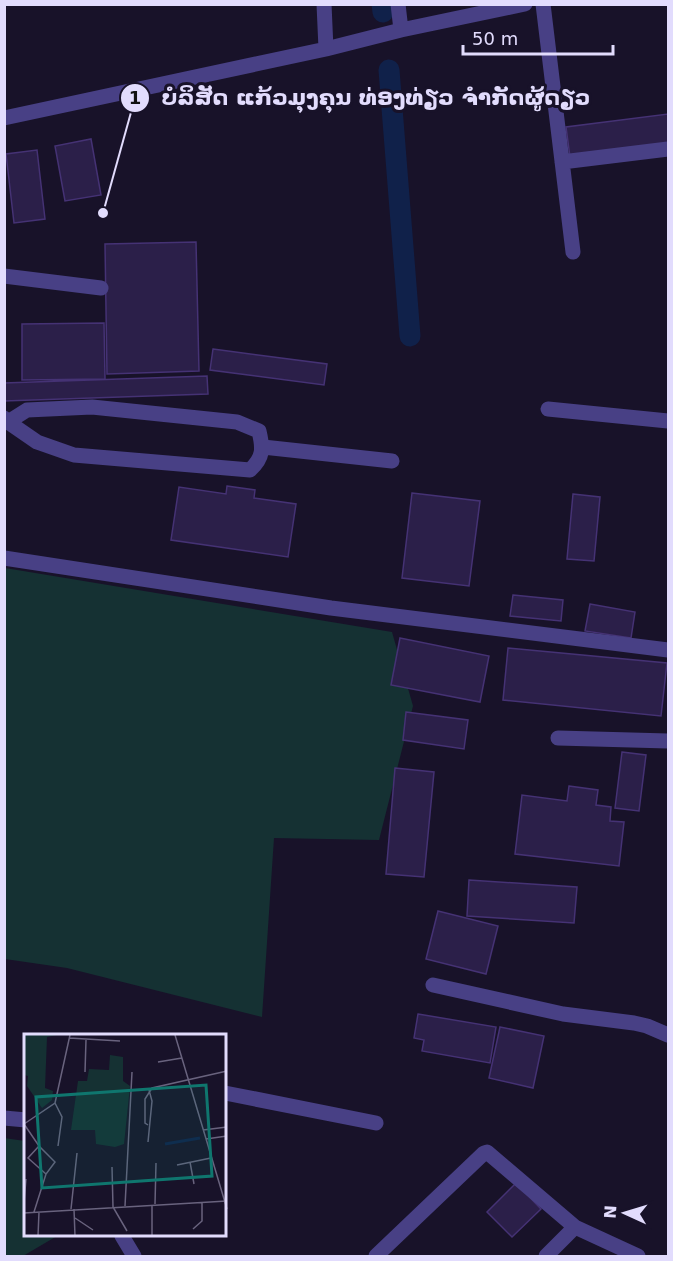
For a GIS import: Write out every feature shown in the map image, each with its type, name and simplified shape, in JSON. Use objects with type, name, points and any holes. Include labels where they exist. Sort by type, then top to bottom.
[{"type":"street","points":[[324,4],[326,49]]},
{"type":"street","points":[[398,4],[401,30]]},
{"type":"street","points":[[4,118],[525,4]]},
{"type":"street","points":[[543,4],[573,252]]},
{"type":"street","points":[[562,162],[669,149]]},
{"type":"street","points":[[4,276],[101,288]]},
{"type":"street","points":[[92,407],[237,422],[259,431],[263,447],[258,462],[250,470],[74,456],[37,442],[6,420],[27,410],[92,407]]},
{"type":"street","points":[[548,409],[669,421]]},
{"type":"street","points":[[263,447],[393,461]]},
{"type":"street","points":[[4,558],[331,608],[669,650]]},
{"type":"street","points":[[558,738],[669,741]]},
{"type":"street","points":[[433,985],[563,1014],[641,1025],[669,1035]]},
{"type":"street","points":[[226,1093],[376,1123]]},
{"type":"street","points":[[4,1119],[24,1120]]},
{"type":"street","points":[[376,1257],[487,1152],[575,1227],[638,1257]]},
{"type":"street","points":[[546,1257],[575,1227]]},
{"type":"street","points":[[123,1237],[134,1257]]},
{"type":"green space","points":[[5,568],[392,632],[413,706],[379,840],[274,838],[262,1017],[67,968],[5,959]]},
{"type":"green space","points":[[4,1138],[24,1141],[24,1237],[55,1237],[23,1256],[5,1256]]},
{"type":"building","points":[[668,114],[668,144],[570,157],[566,127]]},
{"type":"building","points":[[91,139],[101,195],[65,201],[55,146]]},
{"type":"building","points":[[37,150],[45,219],[14,223],[6,154]]},
{"type":"building","points":[[196,242],[199,371],[107,374],[105,244]]},
{"type":"building","points":[[104,323],[105,379],[22,380],[22,324]]},
{"type":"building","points":[[213,349],[327,364],[324,385],[210,370]]},
{"type":"building","points":[[207,376],[208,394],[4,401],[4,383]]},
{"type":"building","points":[[227,486],[255,490],[254,498],[296,504],[288,557],[171,540],[179,487],[226,494]]},
{"type":"building","points":[[412,493],[480,501],[469,586],[402,578]]},
{"type":"building","points":[[573,494],[600,497],[594,561],[567,559]]},
{"type":"building","points":[[513,595],[563,600],[561,621],[510,616]]},
{"type":"building","points":[[590,604],[635,612],[631,638],[585,631]]},
{"type":"building","points":[[400,638],[489,656],[480,702],[391,685]]},
{"type":"building","points":[[508,648],[667,663],[661,716],[503,700]]},
{"type":"building","points":[[406,712],[468,720],[464,749],[403,740]]},
{"type":"building","points":[[622,752],[646,755],[639,811],[615,808]]},
{"type":"building","points":[[395,768],[434,772],[424,877],[386,874]]},
{"type":"building","points":[[569,786],[598,790],[596,805],[611,807],[610,821],[624,822],[619,866],[515,854],[522,795],[567,801]]},
{"type":"building","points":[[469,880],[577,887],[574,923],[467,916]]},
{"type":"building","points":[[438,911],[498,926],[486,974],[426,959]]},
{"type":"building","points":[[418,1014],[496,1027],[490,1063],[422,1051],[424,1040],[414,1038]]},
{"type":"building","points":[[500,1027],[544,1036],[533,1088],[489,1078]]},
{"type":"building","points":[[516,1183],[541,1209],[512,1237],[487,1212]]},
{"type":"waterway","points":[[382,4],[383,12]]},
{"type":"waterway","points":[[389,70],[410,336]]},
{"type":"place","name":"ບໍລິສັດ ແກ້ວມຸງຄຸນ ທ່ອງທ່ຽວ ຈຳກັດຜູ້ດຽວ","points":[[103,213]]}]
